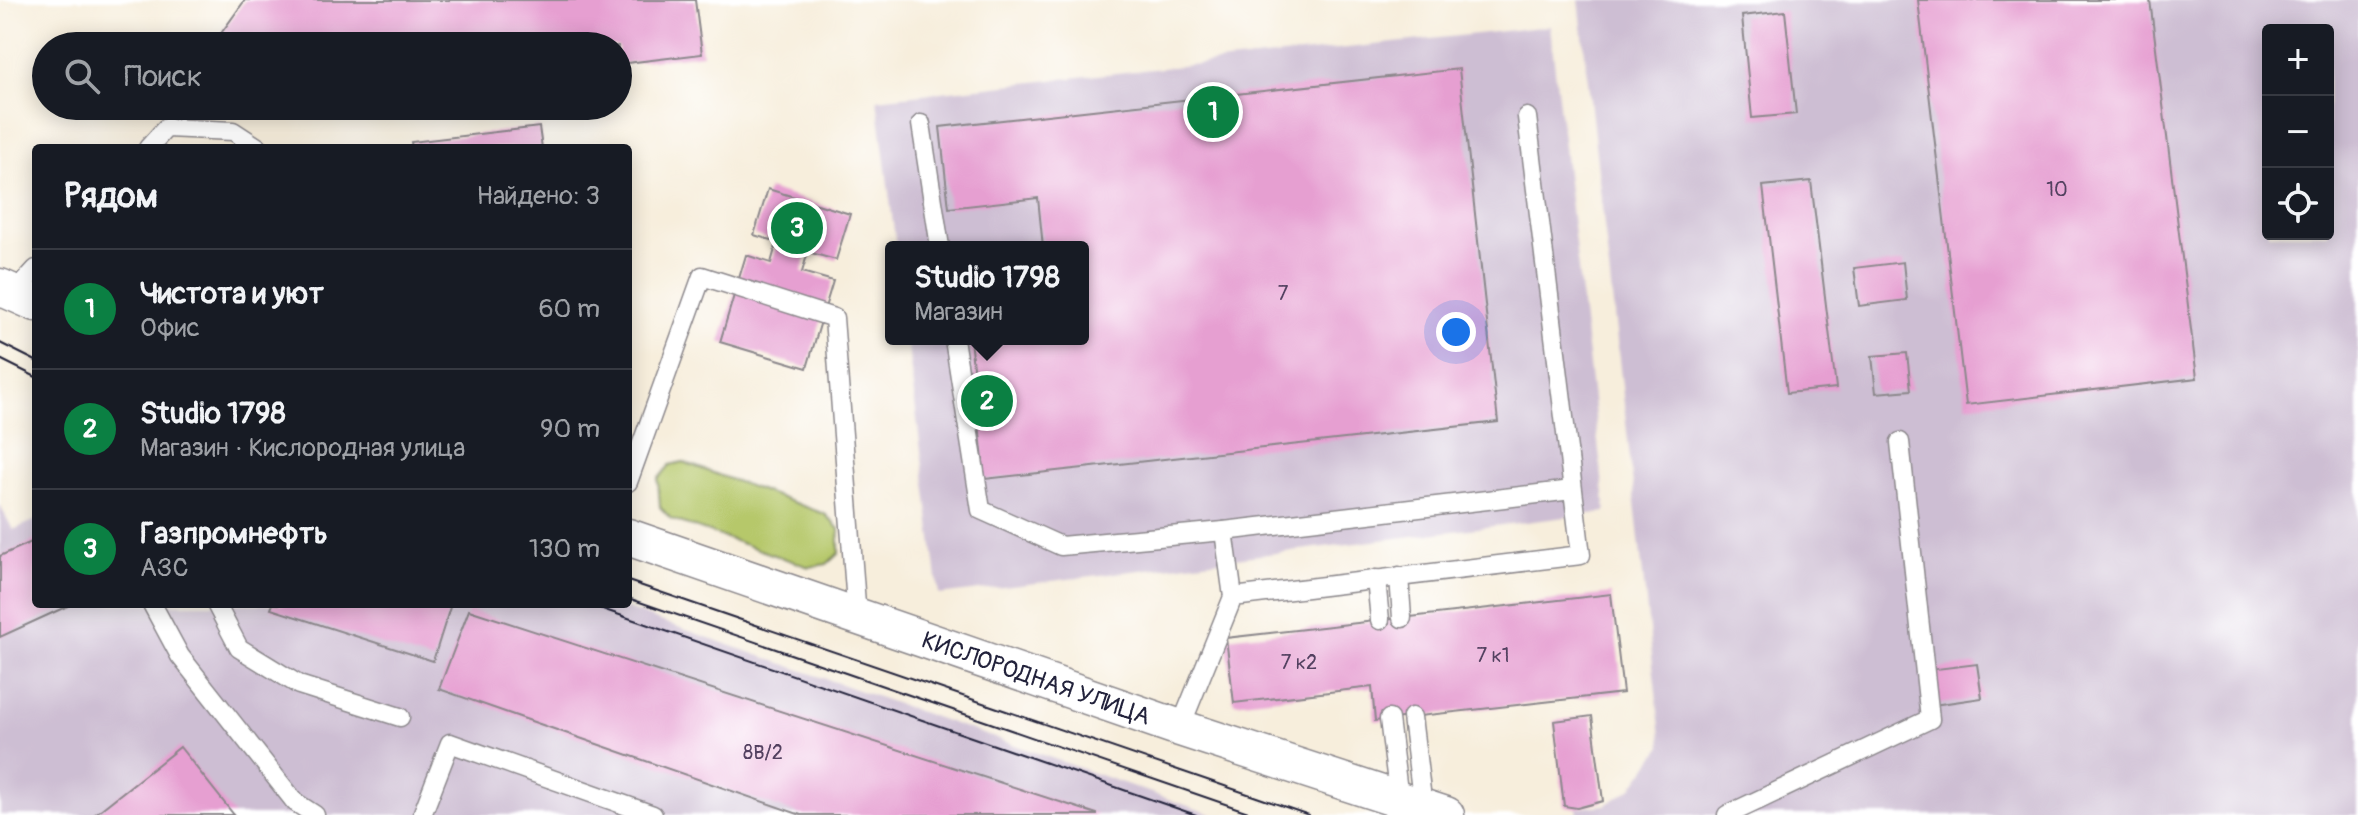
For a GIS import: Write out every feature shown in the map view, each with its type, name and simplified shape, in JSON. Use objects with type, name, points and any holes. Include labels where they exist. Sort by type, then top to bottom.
[{"type":"street","name":"КИСЛОРОДНАЯ УЛИЦА","points":[[632,538],[1180,728],[1423,807]]},
{"type":"lane","points":[[1233,597],[1581,555],[1527,117]]},
{"type":"lane","points":[[921,124],[939,241]]},
{"type":"lane","points":[[152,144],[166,128],[233,131],[253,144]]},
{"type":"lane","points":[[632,471],[702,276],[834,318],[857,617]]},
{"type":"lane","points":[[955,345],[981,510],[1061,546],[1224,531],[1572,490]]},
{"type":"lane","points":[[1727,815],[1930,719],[1900,442]]},
{"type":"lane","points":[[1180,728],[1233,597],[1224,531]]},
{"type":"lane","points":[[1399,576],[1402,618]]},
{"type":"lane","points":[[1376,579],[1380,620]]},
{"type":"lane","points":[[154,608],[180,656],[295,802],[315,815]]},
{"type":"lane","points":[[218,608],[239,648],[299,685],[400,717]]},
{"type":"lane","points":[[1412,717],[1423,807]]},
{"type":"lane","points":[[1389,719],[1423,807]]},
{"type":"lane","points":[[422,815],[450,743],[653,815]]},
{"type":"shaded area","points":[[1579,0],[2358,0],[2358,815],[1578,815],[1577,808],[1605,805],[1631,789],[1662,746]]},
{"type":"shaded area","points":[[1550,26],[1606,512],[939,595],[908,345],[1089,345],[1089,241],[895,241],[877,99]]},
{"type":"shaded area","points":[[0,505],[13,530],[32,522],[32,608],[623,608],[1214,815],[0,815]]},
{"type":"green space","points":[[683,462],[825,514],[839,529],[839,553],[827,564],[809,567],[671,519],[660,507],[658,479],[670,465]]},
{"type":"building","points":[[245,0],[695,0],[702,54],[632,62],[632,32],[222,32]]},
{"type":"building","points":[[1918,0],[2150,0],[2197,378],[1966,405]]},
{"type":"building","points":[[1785,11],[1796,114],[1752,118],[1742,16]]},
{"type":"building","points":[[1459,69],[1498,422],[985,479],[971,345],[1089,345],[1089,241],[1042,241],[1038,198],[949,208],[940,127]]},
{"type":"building","points":[[539,127],[541,144],[411,144]]},
{"type":"building","points":[[1811,181],[1836,388],[1787,393],[1763,186]]},
{"type":"building","points":[[768,189],[850,214],[836,260],[808,252],[802,272],[833,281],[807,368],[720,342],[746,255],[771,263],[777,242],[754,235]]},
{"type":"building","points":[[1903,262],[1907,300],[1859,306],[1854,268]]},
{"type":"building","points":[[1907,353],[1911,390],[1876,393],[1872,356]]},
{"type":"building","points":[[32,542],[32,608],[63,608],[0,637],[0,556]]},
{"type":"building","points":[[1611,594],[1623,693],[1375,721],[1372,687],[1234,703],[1226,638]]},
{"type":"building","points":[[271,608],[450,608],[433,661]]},
{"type":"building","points":[[469,610],[1097,815],[801,815],[439,689]]},
{"type":"building","points":[[1977,664],[1982,698],[1933,705],[1928,670]]},
{"type":"building","points":[[1592,716],[1603,801],[1577,808],[1564,806],[1554,721]]},
{"type":"building","points":[[180,747],[234,815],[94,815]]},
{"type":"tram line","points":[[0,343],[32,359]]},
{"type":"tram line","points":[[0,359],[32,375]]},
{"type":"tram line","points":[[632,582],[1309,815]]},
{"type":"tram line","points":[[632,599],[1257,815]]},
{"type":"tram line","points":[[600,608],[1196,815]]},
{"type":"place","name":"Чистота и уют","points":[[1213,112]]},
{"type":"place","name":"Газпромнефть","points":[[797,228]]},
{"type":"place","name":"Studio 1798","points":[[987,401]]}]
